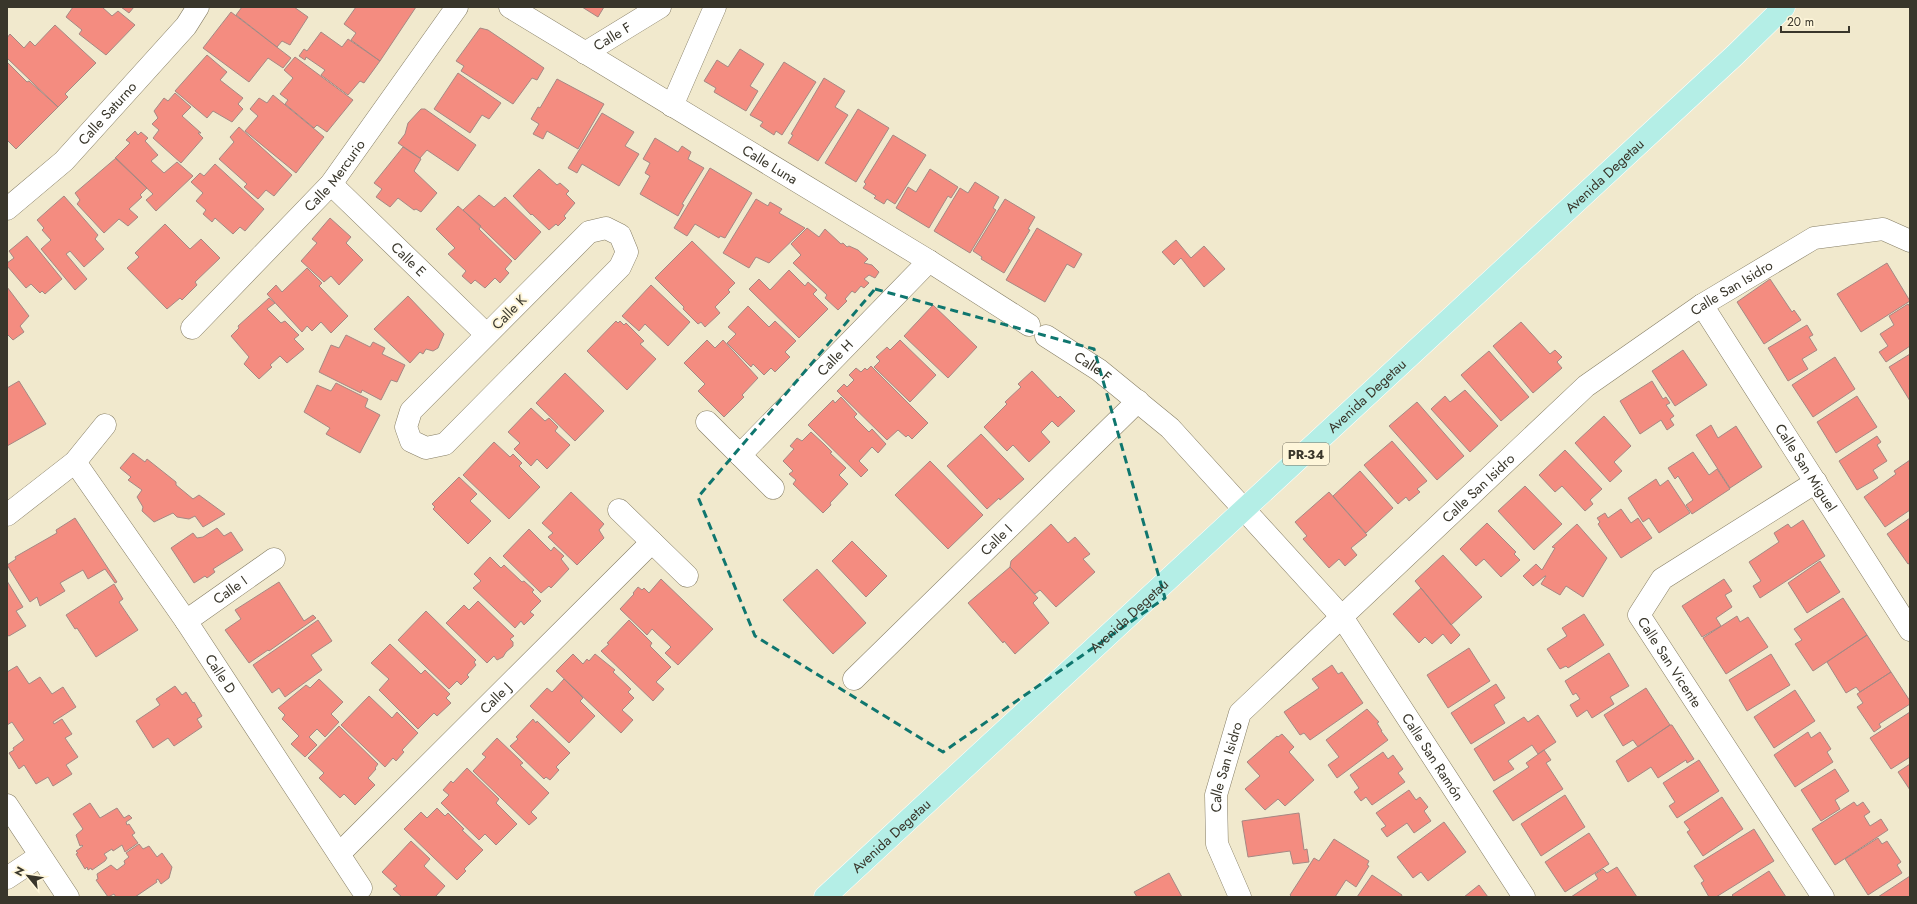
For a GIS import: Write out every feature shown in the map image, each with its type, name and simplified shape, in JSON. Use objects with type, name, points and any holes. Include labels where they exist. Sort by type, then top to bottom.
[{"type":"main road","name":"Avenida Degetau","points":[[825,897],[1245,511],[1735,55],[1784,7]]},
{"type":"street","name":"Calle Saturno","points":[[7,209],[64,161],[186,26],[198,7]]},
{"type":"street","name":"Calle Mercurio","points":[[192,328],[331,184],[457,7]]},
{"type":"street","name":"Calle Luna","points":[[510,7],[929,261],[1037,330]]},
{"type":"street","name":"Calle F","points":[[585,53],[660,7]]},
{"type":"street","points":[[672,106],[715,7]]},
{"type":"street","name":"Calle E","points":[[331,184],[486,334]]},
{"type":"street","name":"Calle K","points":[[606,228],[620,235],[627,252],[620,267],[445,444],[426,448],[411,441],[406,428],[411,411],[486,334],[588,232],[606,228]]},
{"type":"street","name":"Calle San Isidro","points":[[1240,897],[1217,844],[1216,796],[1240,714],[1586,386],[1702,304],[1814,238],[1883,229],[1910,241]]},
{"type":"street","name":"Calle H","points":[[740,456],[929,261]]},
{"type":"street","name":"Calle San Miguel","points":[[1702,304],[1910,630]]},
{"type":"street","name":"Calle F","points":[[1037,330],[1099,370],[1170,428],[1245,511]]},
{"type":"street","name":"Calle I","points":[[854,679],[1138,401]]},
{"type":"street","points":[[707,422],[773,488]]},
{"type":"street","points":[[7,515],[75,462],[105,425]]},
{"type":"street","name":"Calle D","points":[[75,462],[186,621],[361,888]]},
{"type":"street","name":"Calle San Vicente","points":[[1816,482],[1662,580],[1639,615],[1823,897]]},
{"type":"street","points":[[619,510],[687,576]]},
{"type":"street","name":"Calle San Ramón","points":[[1245,511],[1342,617],[1524,897]]},
{"type":"street","name":"Calle J","points":[[339,854],[652,542]]},
{"type":"street","name":"Calle I","points":[[186,621],[274,559]]},
{"type":"street","points":[[7,805],[68,897]]},
{"type":"street","points":[[7,878],[40,856]]},
{"type":"highlighted area","points":[[875,289],[1094,349],[1165,598],[943,752],[755,636],[698,497]]},
{"type":"building","points":[[73,7],[102,7],[112,16],[118,11],[135,25],[106,55],[79,34],[82,30],[66,17]]},
{"type":"building","points":[[121,7],[134,7],[129,13]]},
{"type":"building","points":[[242,7],[294,7],[308,17],[290,45],[282,41],[277,47],[236,15]]},
{"type":"building","points":[[356,7],[416,7],[380,61],[351,40],[356,33],[344,24]]},
{"type":"building","points":[[582,7],[604,7],[598,17]]},
{"type":"building","points":[[231,12],[291,58],[283,68],[268,58],[249,82],[203,48]]},
{"type":"building","points":[[55,25],[96,63],[65,94],[68,97],[58,107],[7,58],[7,38],[10,34],[24,48],[30,41],[35,46]]},
{"type":"building","points":[[480,28],[488,30],[544,68],[537,80],[532,78],[513,104],[461,71],[464,66],[456,61]]},
{"type":"building","points":[[321,32],[342,47],[348,39],[380,61],[364,83],[360,81],[348,95],[321,75],[325,70],[306,57],[305,60],[299,56],[304,49],[307,51]]},
{"type":"building","points":[[740,49],[764,64],[750,86],[758,91],[746,111],[714,92],[716,88],[704,81],[717,60],[728,67]]},
{"type":"building","points":[[207,55],[227,72],[220,80],[243,98],[238,104],[243,109],[232,122],[213,111],[207,118],[175,91]]},
{"type":"building","points":[[295,57],[353,100],[327,132],[317,125],[314,128],[285,104],[288,100],[280,94],[293,78],[284,70]]},
{"type":"building","points":[[7,62],[27,82],[29,81],[58,107],[16,149],[7,140]]},
{"type":"building","points":[[784,62],[816,82],[782,135],[776,131],[774,135],[760,126],[763,122],[750,115]]},
{"type":"building","points":[[458,73],[501,103],[489,119],[482,115],[470,133],[434,109]]},
{"type":"building","points":[[824,78],[845,91],[835,107],[848,115],[818,161],[788,143],[793,135],[791,134]]},
{"type":"building","points":[[557,79],[604,104],[578,149],[547,131],[543,139],[533,134],[539,124],[531,119],[538,107],[540,108]]},
{"type":"building","points":[[175,93],[191,107],[182,116],[201,133],[198,133],[203,138],[181,163],[153,138],[159,130],[152,124],[158,118],[154,111],[164,98],[168,101]]},
{"type":"building","points":[[273,95],[324,137],[296,173],[245,131],[258,116],[250,109],[259,98],[267,103]]},
{"type":"building","points":[[421,109],[425,109],[476,145],[458,171],[427,150],[420,158],[398,143],[405,134],[408,123]]},
{"type":"building","points":[[858,109],[889,128],[856,182],[825,163]]},
{"type":"building","points":[[602,113],[634,132],[625,146],[639,154],[619,186],[582,164],[577,173],[568,168]]},
{"type":"building","points":[[239,127],[292,175],[274,196],[266,190],[258,199],[244,187],[247,184],[219,159],[234,142],[230,137]]},
{"type":"building","points":[[135,131],[138,135],[141,132],[148,138],[145,141],[158,155],[151,161],[164,173],[177,162],[193,176],[156,211],[146,200],[153,194],[115,158],[130,143],[126,140]]},
{"type":"building","points":[[893,135],[926,155],[895,204],[887,199],[884,204],[874,198],[876,196],[863,188],[866,184],[864,182]]},
{"type":"building","points":[[655,138],[678,152],[682,146],[691,152],[688,159],[704,168],[682,204],[684,205],[678,216],[640,194],[650,176],[645,173],[650,163],[643,159]]},
{"type":"building","points":[[403,147],[421,159],[414,171],[437,193],[421,212],[416,209],[414,210],[398,198],[390,207],[376,197],[382,189],[374,183]]},
{"type":"building","points":[[116,158],[147,188],[140,195],[142,197],[129,209],[138,217],[128,226],[119,219],[104,233],[77,204],[80,200],[75,193]]},
{"type":"building","points":[[215,164],[264,209],[245,231],[240,227],[233,234],[215,218],[212,222],[203,214],[206,210],[196,201],[203,193],[191,182],[200,173],[204,176]]},
{"type":"building","points":[[710,168],[752,193],[725,238],[720,236],[719,238],[695,224],[687,236],[674,228]]},
{"type":"building","points":[[539,169],[557,185],[560,183],[569,191],[566,194],[575,203],[564,216],[566,218],[558,226],[556,224],[549,230],[532,214],[531,215],[513,196]]},
{"type":"building","points":[[930,169],[958,187],[951,198],[948,196],[929,228],[896,208],[908,187],[916,192]]},
{"type":"building","points":[[975,182],[999,197],[993,208],[996,210],[970,253],[934,231],[960,188],[968,193]]},
{"type":"building","points":[[479,195],[494,207],[505,197],[541,232],[515,260],[463,210]]},
{"type":"building","points":[[64,196],[98,235],[95,239],[104,249],[84,267],[70,251],[66,254],[87,279],[75,290],[41,249],[51,240],[42,230],[44,228],[37,220]]},
{"type":"building","points":[[756,199],[768,206],[770,202],[782,209],[779,213],[805,228],[769,263],[756,257],[749,268],[723,253]]},
{"type":"building","points":[[1005,199],[1035,217],[1028,229],[1030,230],[1004,273],[981,259],[982,257],[973,251]]},
{"type":"building","points":[[458,206],[481,226],[479,229],[512,261],[505,269],[509,273],[500,283],[495,278],[485,288],[475,280],[471,284],[462,276],[466,271],[448,254],[455,248],[436,229]]},
{"type":"building","points":[[330,218],[351,237],[346,243],[363,260],[339,285],[331,276],[324,282],[301,261],[317,243],[312,239]]},
{"type":"building","points":[[165,224],[190,249],[201,239],[220,258],[195,282],[197,285],[182,300],[180,298],[167,309],[127,268],[139,257],[135,253]]},
{"type":"building","points":[[807,228],[819,237],[825,229],[841,244],[843,243],[847,247],[849,246],[858,250],[868,259],[864,263],[872,265],[879,272],[875,278],[869,275],[864,279],[869,283],[864,288],[861,286],[855,293],[852,291],[845,299],[847,301],[838,310],[825,298],[827,295],[793,263],[801,255],[791,244]]},
{"type":"building","points":[[1037,228],[1082,254],[1074,268],[1067,264],[1045,302],[1006,280]]},
{"type":"building","points":[[27,236],[62,279],[45,294],[42,291],[40,293],[31,284],[26,288],[7,266],[7,263],[14,258],[9,251]]},
{"type":"building","points":[[1176,240],[1191,258],[1204,246],[1225,269],[1204,287],[1181,258],[1174,265],[1162,252]]},
{"type":"building","points":[[692,241],[735,283],[728,290],[730,292],[715,307],[720,313],[705,327],[701,322],[698,324],[683,309],[684,307],[655,278]]},
{"type":"building","points":[[1887,263],[1910,301],[1861,332],[1837,294]]},
{"type":"building","points":[[307,268],[322,283],[319,286],[348,316],[331,333],[321,322],[312,331],[307,326],[302,332],[267,294],[276,285],[282,292]]},
{"type":"building","points":[[789,270],[805,286],[808,282],[817,290],[813,294],[828,309],[799,338],[749,289],[759,279],[770,290]]},
{"type":"building","points":[[1770,279],[1792,312],[1794,310],[1801,320],[1764,344],[1737,302]]},
{"type":"building","points":[[651,285],[690,322],[668,346],[645,324],[639,331],[622,316]]},
{"type":"building","points":[[7,287],[29,316],[20,326],[24,332],[13,340],[7,334]]},
{"type":"building","points":[[408,296],[444,334],[438,348],[433,351],[426,349],[423,354],[420,352],[410,363],[374,329]]},
{"type":"building","points":[[269,298],[275,303],[267,309],[281,323],[285,321],[299,335],[294,339],[304,349],[287,363],[280,356],[270,365],[272,367],[259,379],[244,364],[249,357],[231,336],[239,328],[238,326]]},
{"type":"building","points":[[1908,304],[1910,307],[1910,346],[1886,362],[1879,352],[1888,346],[1880,334],[1894,325],[1889,316]]},
{"type":"building","points":[[933,305],[977,347],[948,378],[904,336]]},
{"type":"building","points":[[748,306],[769,327],[775,321],[796,341],[785,352],[790,357],[775,372],[771,368],[764,375],[753,364],[751,367],[727,343],[736,334],[728,327]]},
{"type":"building","points":[[616,321],[618,323],[620,321],[624,325],[626,323],[644,341],[640,344],[656,359],[627,390],[587,351]]},
{"type":"building","points":[[1521,322],[1550,354],[1555,350],[1562,357],[1557,362],[1562,368],[1533,393],[1493,346]]},
{"type":"building","points":[[1807,325],[1813,335],[1809,337],[1817,350],[1802,359],[1808,369],[1788,381],[1768,348]]},
{"type":"building","points":[[346,335],[370,347],[373,342],[385,348],[382,354],[405,365],[397,382],[391,380],[381,400],[362,390],[361,393],[319,372],[331,345],[339,348]]},
{"type":"building","points":[[707,340],[715,348],[723,340],[758,378],[742,395],[744,397],[724,417],[698,391],[705,384],[684,363]]},
{"type":"building","points":[[900,340],[936,375],[910,402],[874,367],[880,361],[876,357],[887,347],[890,350]]},
{"type":"building","points":[[1683,350],[1707,385],[1675,406],[1652,371]]},
{"type":"building","points":[[1489,351],[1529,397],[1501,421],[1461,375]]},
{"type":"building","points":[[1910,354],[1910,401],[1889,367]]},
{"type":"building","points":[[1835,357],[1855,389],[1813,417],[1792,385]]},
{"type":"building","points":[[871,366],[928,423],[912,439],[908,435],[906,437],[898,430],[887,440],[837,391],[844,384],[847,387],[854,380],[849,375],[856,368],[861,372],[865,368],[867,370]]},
{"type":"building","points":[[1032,371],[1058,398],[1060,396],[1075,411],[1058,427],[1052,421],[1041,432],[1050,442],[1029,462],[1013,445],[1007,451],[984,427],[1007,404],[1005,402],[1021,387],[1018,384]]},
{"type":"building","points":[[565,373],[604,411],[575,441],[536,403]]},
{"type":"building","points":[[19,381],[46,424],[7,446],[7,388]]},
{"type":"building","points":[[1652,381],[1663,399],[1666,397],[1670,403],[1666,405],[1674,416],[1670,419],[1674,425],[1667,430],[1661,420],[1640,434],[1620,401]]},
{"type":"building","points":[[336,383],[368,399],[365,407],[380,415],[360,453],[326,434],[330,428],[304,412],[317,385],[331,391]]},
{"type":"building","points":[[1465,390],[1498,426],[1470,452],[1431,409],[1445,396],[1450,402]]},
{"type":"building","points":[[1857,396],[1877,427],[1836,453],[1817,422]]},
{"type":"building","points":[[841,397],[857,414],[854,417],[869,432],[872,429],[886,444],[878,453],[872,447],[859,461],[868,470],[861,477],[808,425],[833,400],[835,403]]},
{"type":"building","points":[[1417,402],[1464,456],[1437,480],[1389,426]]},
{"type":"building","points":[[531,408],[545,421],[549,418],[558,427],[555,431],[570,445],[547,469],[537,459],[531,466],[514,449],[520,443],[508,432]]},
{"type":"building","points":[[1604,416],[1631,446],[1614,462],[1622,471],[1610,482],[1575,443]]},
{"type":"building","points":[[1711,425],[1718,438],[1736,426],[1762,467],[1730,488],[1696,435]]},
{"type":"building","points":[[811,432],[846,468],[839,475],[848,484],[830,503],[831,505],[823,513],[793,484],[796,480],[789,474],[793,471],[783,461],[794,449],[790,446],[797,438],[802,441]]},
{"type":"building","points":[[981,434],[1024,479],[987,509],[947,466]]},
{"type":"building","points":[[1877,436],[1881,442],[1877,445],[1887,461],[1873,470],[1878,478],[1857,490],[1839,461]]},
{"type":"building","points":[[1392,441],[1427,481],[1417,489],[1420,492],[1409,501],[1406,497],[1398,504],[1364,465]]},
{"type":"building","points":[[494,442],[510,457],[513,454],[522,463],[519,466],[540,487],[509,519],[463,475]]},
{"type":"building","points":[[1565,450],[1602,489],[1590,500],[1593,504],[1585,511],[1562,486],[1555,492],[1539,475]]},
{"type":"building","points":[[1693,452],[1709,475],[1717,469],[1730,489],[1692,514],[1686,505],[1693,500],[1678,476],[1675,479],[1668,468]]},
{"type":"building","points":[[133,453],[145,462],[147,459],[176,482],[176,485],[193,499],[199,495],[225,514],[203,527],[195,516],[189,519],[177,517],[173,513],[154,522],[142,511],[143,507],[137,497],[142,490],[128,480],[131,477],[120,468]]},
{"type":"building","points":[[1910,460],[1910,510],[1885,527],[1864,497],[1896,474],[1894,471]]},
{"type":"building","points":[[930,461],[983,515],[948,549],[895,495]]},
{"type":"building","points":[[1360,471],[1393,508],[1366,533],[1333,496]]},
{"type":"building","points":[[459,477],[477,494],[470,501],[491,521],[468,544],[433,509],[435,507],[432,504]]},
{"type":"building","points":[[1656,479],[1660,486],[1668,480],[1690,513],[1659,533],[1649,518],[1643,522],[1628,498]]},
{"type":"building","points":[[1525,486],[1562,524],[1534,550],[1498,511]]},
{"type":"building","points":[[571,492],[604,524],[599,530],[604,538],[577,565],[548,537],[553,533],[542,523]]},
{"type":"building","points":[[1329,492],[1367,535],[1351,548],[1357,555],[1345,566],[1339,559],[1329,568],[1303,539],[1307,536],[1295,522]]},
{"type":"building","points":[[1621,509],[1631,523],[1638,518],[1652,538],[1621,558],[1598,524],[1600,522],[1597,518],[1605,513],[1608,518]]},
{"type":"building","points":[[75,518],[117,582],[115,583],[105,569],[88,579],[83,570],[60,583],[65,591],[40,606],[37,597],[30,602],[7,565],[16,559],[15,557],[57,533],[56,530]]},
{"type":"building","points":[[1910,518],[1910,563],[1908,564],[1887,534]]},
{"type":"building","points":[[1803,520],[1825,556],[1760,598],[1753,586],[1761,581],[1749,562],[1779,542],[1774,533],[1788,524],[1791,528]]},
{"type":"building","points":[[1487,523],[1516,552],[1514,554],[1520,560],[1501,577],[1484,559],[1476,566],[1460,549]]},
{"type":"building","points":[[1051,524],[1068,543],[1075,537],[1090,554],[1083,559],[1095,572],[1056,607],[1040,590],[1035,594],[1010,567],[1011,561]]},
{"type":"building","points":[[1577,524],[1607,558],[1583,597],[1566,586],[1560,595],[1541,584],[1546,576],[1533,586],[1523,576],[1536,564],[1542,570],[1555,548],[1552,547]]},
{"type":"building","points":[[217,528],[224,536],[231,532],[243,550],[213,569],[215,572],[207,578],[205,576],[194,583],[171,548],[193,533],[197,538],[203,537]]},
{"type":"building","points":[[529,529],[551,551],[554,547],[564,556],[561,559],[569,569],[551,588],[549,586],[541,593],[503,556]]},
{"type":"building","points":[[852,541],[887,576],[866,597],[832,561]]},
{"type":"building","points":[[1443,555],[1482,597],[1451,625],[1415,581]]},
{"type":"building","points":[[490,557],[501,568],[504,565],[522,582],[524,581],[534,590],[532,592],[541,601],[530,612],[534,615],[524,625],[521,621],[515,628],[473,588],[481,581],[474,574]]},
{"type":"building","points":[[1820,561],[1840,592],[1807,613],[1788,583]]},
{"type":"building","points":[[1010,567],[1038,598],[1033,603],[1049,623],[1015,654],[1004,641],[1003,643],[968,603]]},
{"type":"building","points":[[817,569],[866,623],[833,654],[783,600]]},
{"type":"building","points":[[661,579],[713,629],[678,665],[665,653],[671,647],[652,629],[647,635],[620,609],[634,594],[633,593],[638,587],[642,590],[644,588],[649,593]]},
{"type":"building","points":[[1724,579],[1732,591],[1725,595],[1732,607],[1716,618],[1721,626],[1702,637],[1682,606]]},
{"type":"building","points":[[7,581],[23,607],[16,611],[26,626],[9,636],[7,635]]},
{"type":"building","points":[[279,582],[304,621],[313,615],[316,618],[249,663],[225,630],[241,619],[235,610]]},
{"type":"building","points":[[114,584],[123,599],[119,602],[138,630],[96,657],[77,628],[75,629],[66,615]]},
{"type":"building","points":[[1421,588],[1460,635],[1451,644],[1443,634],[1432,644],[1425,637],[1419,643],[1393,614]]},
{"type":"building","points":[[1843,598],[1867,635],[1813,671],[1795,644],[1802,640],[1794,629]]},
{"type":"building","points":[[478,601],[514,636],[510,639],[513,642],[513,646],[503,657],[497,660],[494,656],[487,663],[446,623],[464,605],[469,610]]},
{"type":"building","points":[[426,611],[476,660],[474,662],[476,665],[467,675],[469,677],[461,685],[457,681],[449,689],[398,640]]},
{"type":"building","points":[[1584,614],[1604,645],[1568,668],[1566,666],[1560,669],[1547,649],[1567,636],[1562,628]]},
{"type":"building","points":[[1737,616],[1740,622],[1748,617],[1768,647],[1726,674],[1703,638]]},
{"type":"building","points":[[318,620],[332,641],[311,655],[322,670],[285,697],[279,688],[272,693],[253,665]]},
{"type":"building","points":[[629,620],[652,643],[650,646],[671,667],[656,682],[664,689],[653,701],[601,651],[609,644],[607,643]]},
{"type":"building","points":[[1867,635],[1891,672],[1860,692],[1856,687],[1846,693],[1827,662]]},
{"type":"building","points":[[390,644],[421,674],[425,670],[450,694],[446,698],[451,703],[437,716],[434,713],[418,729],[379,690],[389,679],[371,663]]},
{"type":"building","points":[[1469,648],[1490,681],[1448,708],[1427,675]]},
{"type":"building","points":[[1609,653],[1629,686],[1610,697],[1614,704],[1592,718],[1587,710],[1577,717],[1570,705],[1580,699],[1576,693],[1573,695],[1565,681]]},
{"type":"building","points":[[573,654],[583,664],[587,659],[589,661],[595,654],[615,670],[613,672],[631,689],[628,692],[634,698],[622,710],[633,720],[621,733],[556,671]]},
{"type":"building","points":[[1771,654],[1790,685],[1747,711],[1729,680]]},
{"type":"building","points":[[1332,665],[1338,674],[1342,672],[1363,703],[1310,740],[1304,733],[1300,735],[1284,712],[1319,688],[1312,679]]},
{"type":"building","points":[[17,666],[29,684],[40,677],[52,694],[63,687],[76,707],[53,722],[54,724],[62,719],[72,734],[65,738],[78,757],[66,765],[72,774],[53,786],[48,777],[36,784],[24,765],[19,769],[9,753],[24,740],[12,722],[7,725],[7,672]]},
{"type":"building","points":[[1891,672],[1910,701],[1910,704],[1879,724],[1881,727],[1874,732],[1857,707],[1863,703],[1857,694]]},
{"type":"building","points":[[319,679],[343,702],[331,714],[339,722],[325,737],[317,729],[309,737],[317,745],[305,757],[291,744],[299,736],[282,719],[285,715],[278,708],[306,685],[310,688]]},
{"type":"building","points":[[564,679],[583,698],[580,701],[595,716],[569,743],[530,706],[547,688],[552,692]]},
{"type":"building","points":[[1496,684],[1505,698],[1494,705],[1505,723],[1471,744],[1451,713]]},
{"type":"building","points":[[175,686],[182,695],[186,692],[193,703],[194,702],[202,716],[197,719],[202,727],[174,746],[168,738],[153,748],[136,721],[160,705],[156,699]]},
{"type":"building","points":[[1646,688],[1670,725],[1638,747],[1633,740],[1623,746],[1604,715]]},
{"type":"building","points":[[1795,690],[1815,721],[1774,748],[1754,717]]},
{"type":"building","points":[[369,696],[392,718],[397,712],[418,733],[402,750],[404,752],[396,761],[393,758],[385,767],[341,725]]},
{"type":"building","points":[[1367,709],[1379,722],[1377,723],[1381,731],[1388,740],[1337,778],[1328,765],[1339,757],[1326,740]]},
{"type":"building","points":[[1910,712],[1910,757],[1891,769],[1870,738]]},
{"type":"building","points":[[1538,715],[1556,742],[1538,754],[1532,745],[1508,761],[1514,769],[1494,781],[1474,749],[1524,717],[1528,722]]},
{"type":"building","points":[[533,719],[536,723],[537,721],[570,753],[556,767],[559,770],[550,780],[546,777],[544,779],[510,746],[518,739],[516,737]]},
{"type":"building","points":[[1672,725],[1694,759],[1687,763],[1686,760],[1658,778],[1651,767],[1628,782],[1616,761]]},
{"type":"building","points":[[339,726],[378,764],[375,768],[376,769],[368,778],[375,785],[355,805],[344,794],[340,798],[319,778],[324,773],[308,758]]},
{"type":"building","points":[[1808,732],[1811,738],[1820,732],[1831,749],[1827,752],[1833,762],[1795,787],[1774,755]]},
{"type":"building","points":[[1282,734],[1294,747],[1289,752],[1314,780],[1285,806],[1278,799],[1265,810],[1245,789],[1260,776],[1247,762],[1277,736],[1278,737]]},
{"type":"building","points":[[497,738],[523,763],[520,765],[549,793],[531,812],[537,818],[529,825],[473,771],[486,757],[482,754]]},
{"type":"building","points":[[1544,750],[1551,760],[1546,763],[1563,789],[1513,821],[1493,791],[1529,767],[1526,763]]},
{"type":"building","points":[[1383,752],[1388,759],[1393,755],[1403,769],[1398,773],[1405,782],[1372,805],[1366,797],[1361,801],[1354,792],[1359,788],[1350,775]]},
{"type":"building","points":[[1699,760],[1719,791],[1677,818],[1669,806],[1675,802],[1663,783]]},
{"type":"building","points":[[1910,764],[1910,790],[1898,772]]},
{"type":"building","points":[[467,768],[499,799],[496,803],[517,824],[496,845],[485,834],[479,840],[441,803],[449,795],[443,790],[451,781],[453,783]]},
{"type":"building","points":[[1835,769],[1849,791],[1835,800],[1840,809],[1821,821],[1801,790]]},
{"type":"building","points":[[1409,790],[1416,800],[1420,797],[1428,807],[1424,811],[1431,821],[1414,833],[1407,823],[1387,837],[1381,829],[1386,826],[1376,813]]},
{"type":"building","points":[[1565,795],[1585,827],[1541,856],[1521,824]]},
{"type":"building","points":[[1722,797],[1743,829],[1703,856],[1687,832],[1690,830],[1684,822]]},
{"type":"building","points":[[1854,802],[1857,806],[1863,802],[1870,812],[1864,816],[1870,826],[1881,819],[1888,830],[1835,865],[1812,829]]},
{"type":"building","points":[[90,803],[100,818],[117,808],[124,818],[129,815],[132,818],[126,822],[135,833],[132,835],[138,843],[125,852],[122,845],[113,851],[112,849],[104,854],[107,858],[105,861],[92,870],[91,868],[88,870],[87,867],[85,869],[76,854],[78,853],[76,851],[83,846],[80,846],[76,835],[83,829],[73,814]]},
{"type":"building","points":[[437,808],[445,816],[448,813],[464,829],[462,830],[483,850],[464,869],[466,871],[457,880],[404,829],[421,812],[427,818]]},
{"type":"building","points":[[1299,813],[1304,850],[1307,849],[1309,862],[1293,864],[1290,851],[1248,857],[1242,821]]},
{"type":"building","points":[[1444,822],[1466,852],[1428,881],[1421,872],[1413,878],[1397,857]]},
{"type":"building","points":[[1754,829],[1774,861],[1716,897],[1709,897],[1701,883],[1704,881],[1694,866]]},
{"type":"building","points":[[1589,833],[1609,864],[1565,892],[1545,862]]},
{"type":"building","points":[[1878,838],[1882,844],[1887,841],[1901,862],[1897,865],[1902,873],[1868,895],[1845,859]]},
{"type":"building","points":[[1334,839],[1369,861],[1367,865],[1369,866],[1356,887],[1346,880],[1335,897],[1292,897],[1290,895],[1314,858],[1319,861]]},
{"type":"building","points":[[411,841],[430,859],[424,866],[445,886],[435,897],[402,897],[393,889],[397,886],[382,872]]},
{"type":"building","points":[[139,844],[143,849],[149,846],[157,857],[162,853],[172,867],[169,878],[161,884],[158,879],[156,880],[157,882],[135,897],[116,897],[114,894],[108,897],[96,880],[98,879],[97,874],[111,865],[117,870],[125,864],[124,861],[129,857],[126,853]]},
{"type":"building","points":[[1617,867],[1637,897],[1571,897],[1598,879],[1595,874],[1603,869],[1607,873]]},
{"type":"building","points":[[1769,871],[1786,897],[1734,897],[1732,895]]},
{"type":"building","points":[[1169,873],[1182,897],[1137,897],[1134,892]]},
{"type":"building","points":[[1372,875],[1402,895],[1401,897],[1357,897]]},
{"type":"building","points":[[1910,876],[1910,897],[1878,897]]},
{"type":"building","points":[[1479,885],[1488,897],[1464,897]]}]
